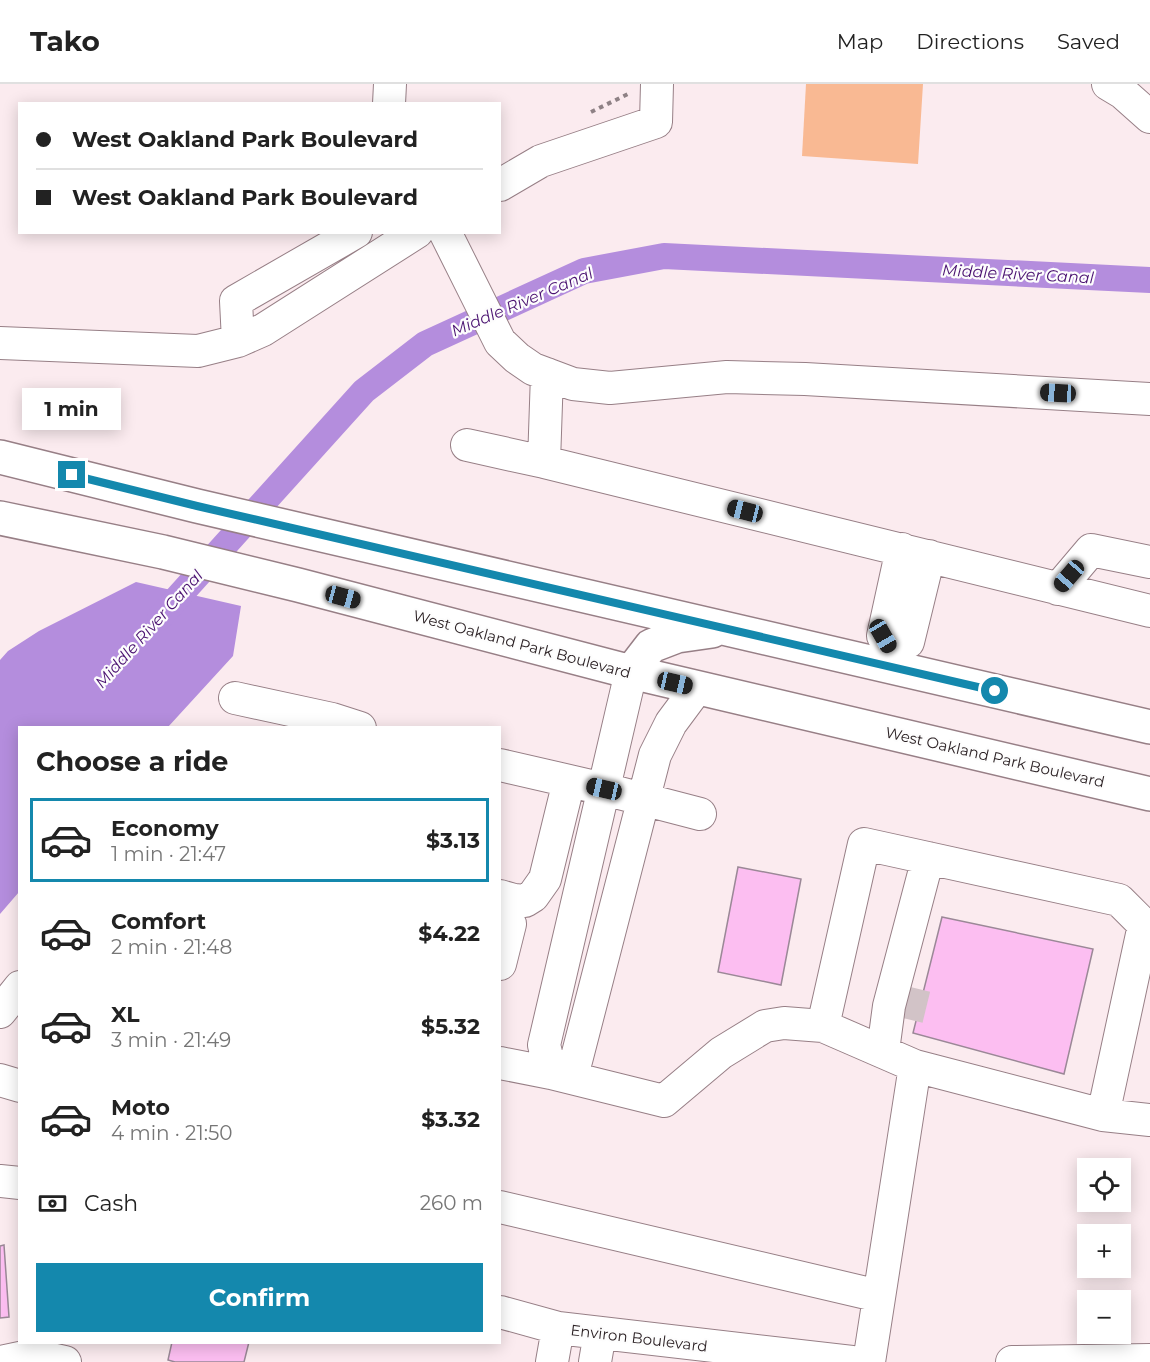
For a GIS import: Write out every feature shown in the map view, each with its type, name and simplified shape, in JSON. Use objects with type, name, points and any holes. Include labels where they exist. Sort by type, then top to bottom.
[{"type":"main road","points":[[0,456],[197,506],[729,629],[888,657],[1150,727]]},
{"type":"main road","name":"West Oakland Park Boulevard","points":[[0,518],[163,552],[631,672],[1150,794]]},
{"type":"main road","points":[[631,672],[651,646],[677,636],[729,629]]},
{"type":"street","points":[[389,102],[390,84]]},
{"type":"street","points":[[501,184],[541,161],[656,122],[657,84]]},
{"type":"street","points":[[1117,87],[1150,117]]},
{"type":"street","points":[[238,341],[236,301],[353,234]]},
{"type":"street","points":[[446,234],[500,342],[533,369],[573,384],[610,388],[749,377],[1150,399]]},
{"type":"street","points":[[0,343],[198,351],[238,341],[263,330],[400,237]]},
{"type":"street","points":[[544,462],[547,374]]},
{"type":"street","points":[[467,446],[544,462],[1150,611]]},
{"type":"street","points":[[1058,588],[1091,550],[1150,562]]},
{"type":"street","points":[[888,657],[908,642],[915,552]]},
{"type":"street","points":[[551,1073],[544,1045],[631,672]]},
{"type":"street","points":[[551,1073],[576,1061],[655,755],[671,723],[697,688]]},
{"type":"street","points":[[235,698],[340,725]]},
{"type":"street","points":[[501,765],[700,814]]},
{"type":"street","points":[[501,896],[525,901],[533,896],[545,879],[569,781]]},
{"type":"street","points":[[823,1026],[864,844],[924,873],[1119,900],[1144,925],[1103,1115]]},
{"type":"street","points":[[915,986],[926,931],[924,873]]},
{"type":"street","points":[[899,1059],[889,1006],[924,873]]},
{"type":"street","points":[[501,921],[510,924],[501,960]]},
{"type":"street","points":[[0,1012],[18,990]]},
{"type":"street","points":[[869,1362],[879,1296],[899,1059],[907,1019]]},
{"type":"street","points":[[501,1063],[664,1101],[721,1053],[765,1026],[784,1023],[823,1026],[899,1059],[1103,1115],[1150,1120]]},
{"type":"street","points":[[0,1080],[18,1085]]},
{"type":"street","points":[[0,1181],[18,1183]]},
{"type":"street","points":[[501,1208],[879,1296]]},
{"type":"street","name":"Environ Boulevard","points":[[501,1312],[558,1328],[597,1348],[852,1362]]},
{"type":"street","points":[[552,1362],[558,1328]]},
{"type":"street","points":[[0,1362],[49,1356]]},
{"type":"street","points":[[1012,1362],[1150,1360]]},
{"type":"shaded area","points":[[806,84],[923,84],[918,164],[802,156]]},
{"type":"water","points":[[136,582],[241,606],[233,656],[169,726],[18,726],[18,893],[0,914],[0,660],[8,651],[39,631]]},
{"type":"building","points":[[738,867],[801,879],[781,985],[718,972]]},
{"type":"building","points":[[942,917],[1093,949],[1064,1074],[913,1033]]},
{"type":"building","points":[[4,1245],[9,1317],[0,1318],[0,1246]]},
{"type":"building","points":[[172,1344],[248,1344],[244,1362],[175,1362],[168,1360]]},
{"type":"waterway","name":"Middle River Canal","points":[[160,617],[364,391],[425,344],[584,271],[664,256],[1150,280]]},
{"type":"tunnel","points":[[907,1019],[915,986]]},
{"type":"route","points":[[72,475],[995,691]]}]
